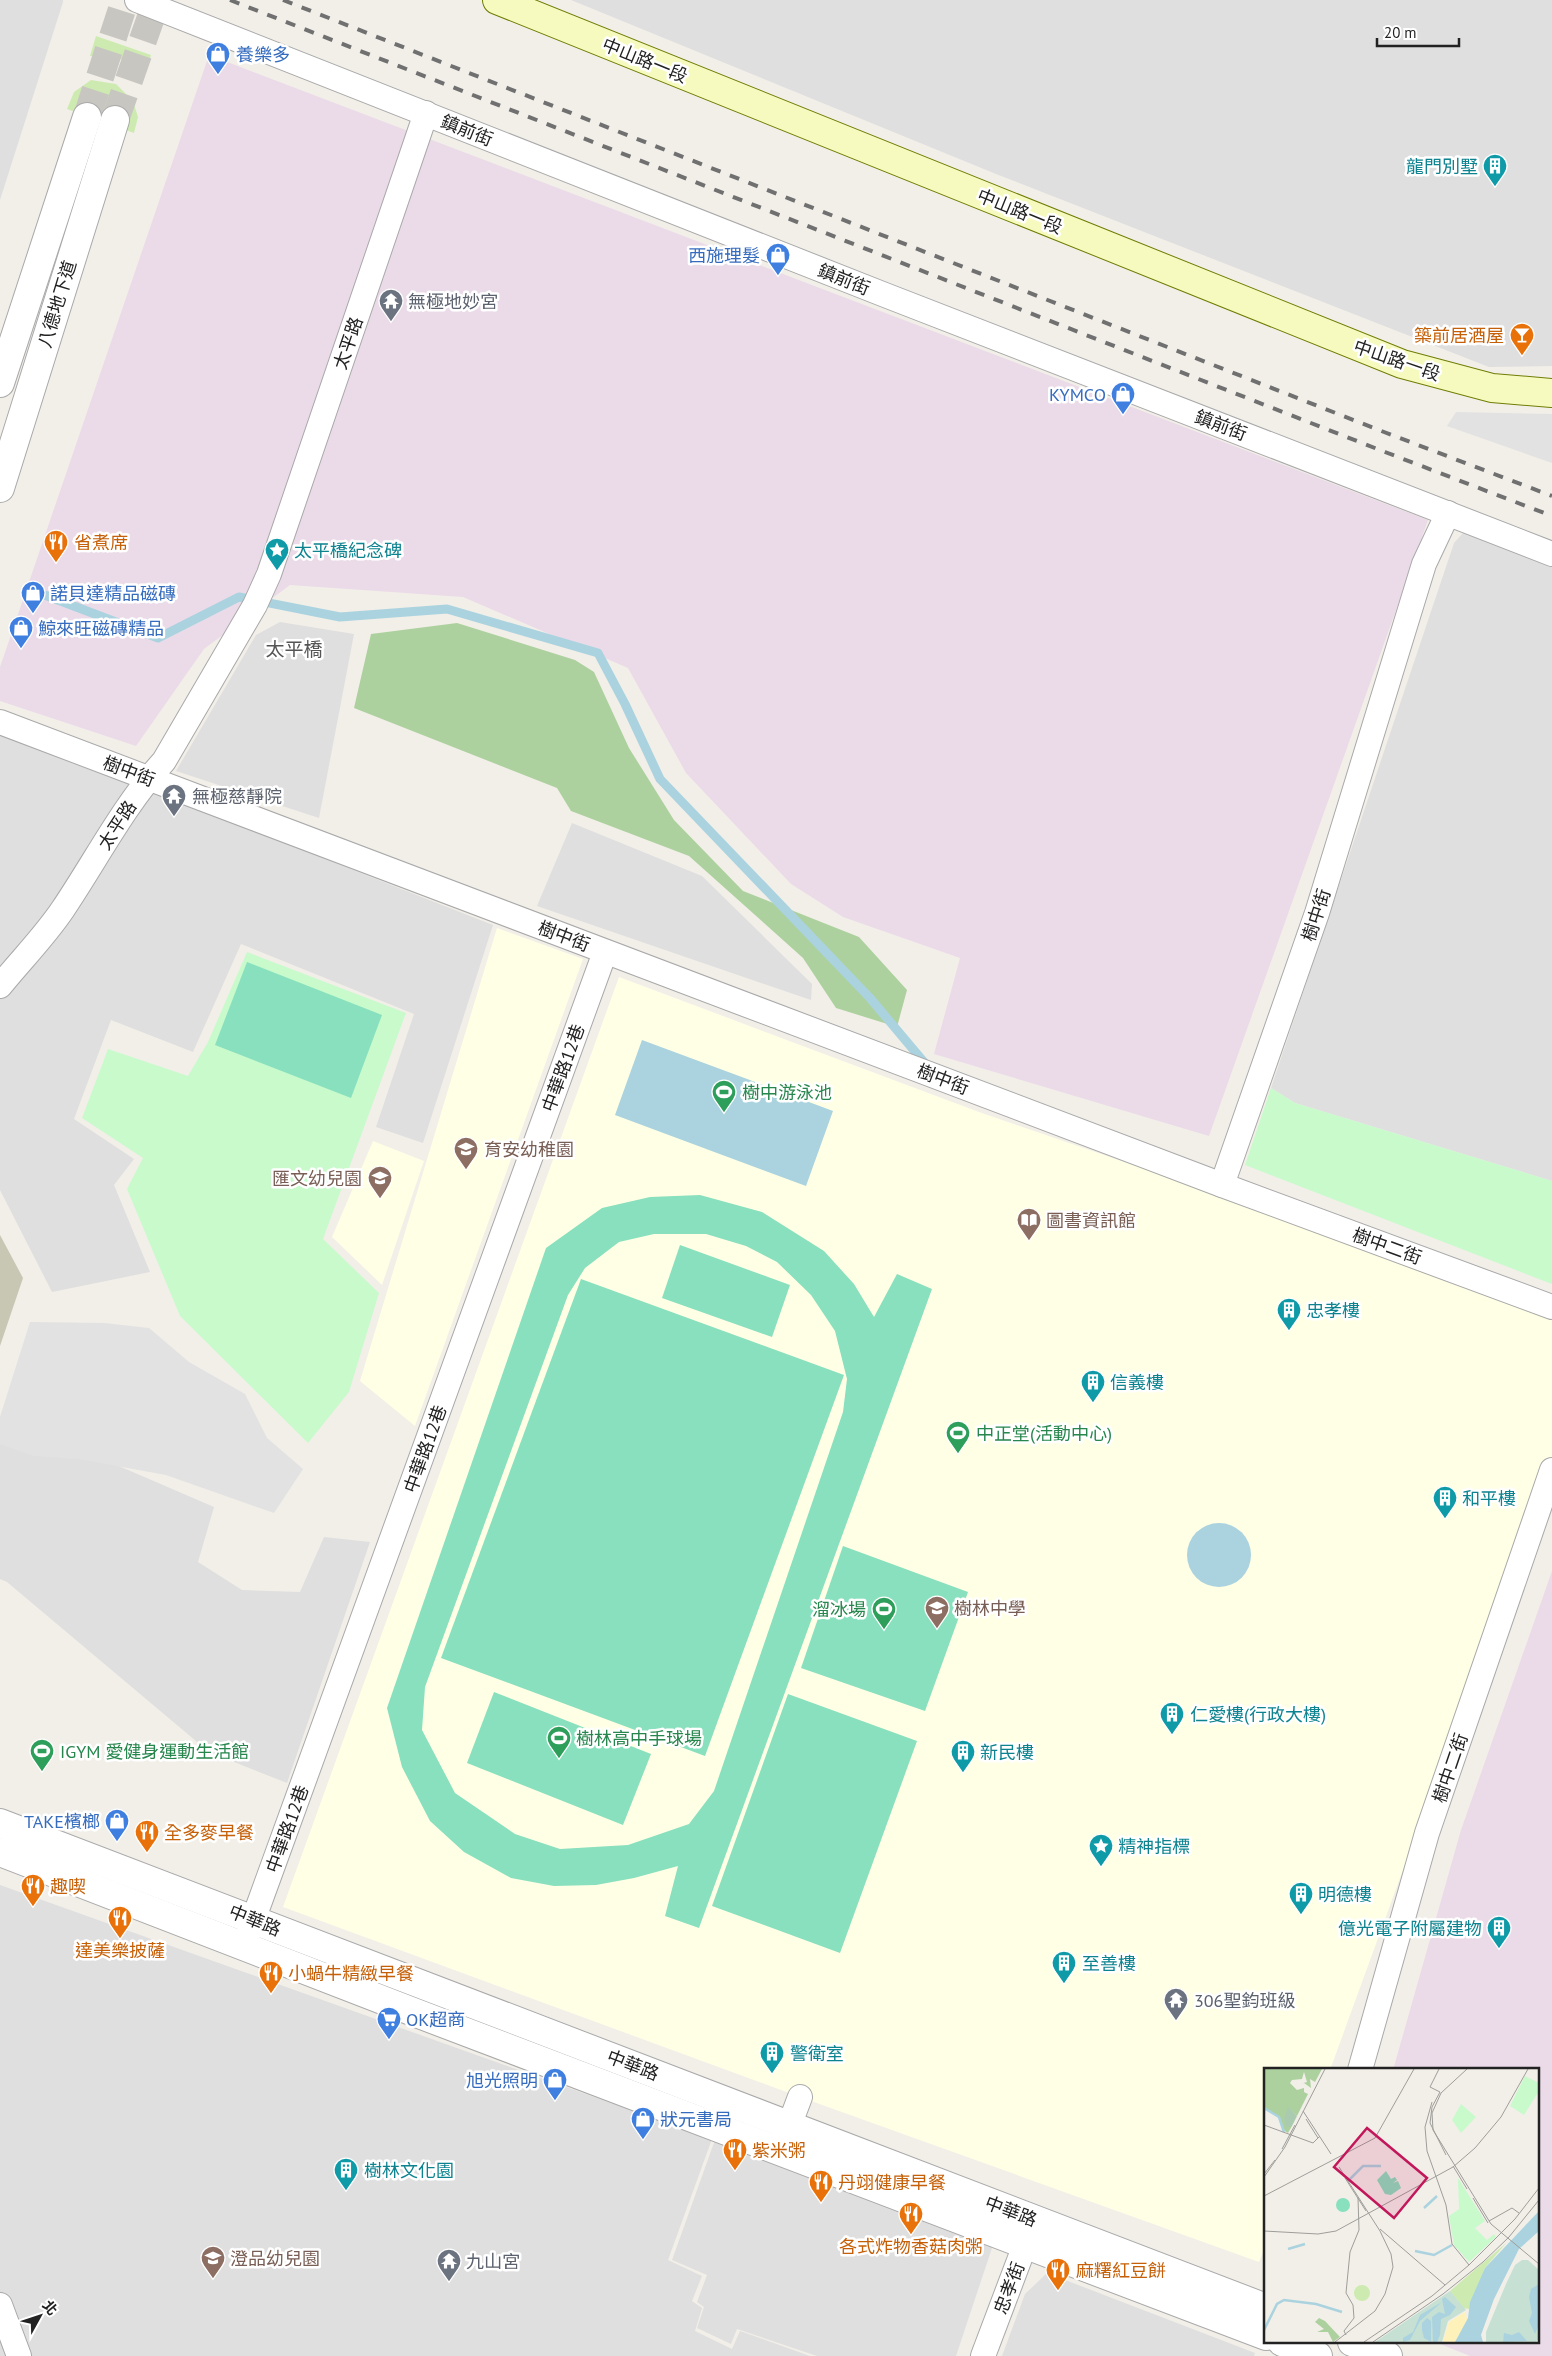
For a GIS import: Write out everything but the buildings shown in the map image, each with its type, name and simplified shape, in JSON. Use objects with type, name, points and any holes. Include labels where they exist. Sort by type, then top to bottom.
[{"type":"main road","name":"中山路一段","points":[[497,0],[1402,364],[1492,388],[1552,393]]},
{"type":"street","name":"鎮前街","points":[[137,0],[885,295],[1552,554]]},
{"type":"street","name":"太平路","points":[[0,986],[62,911],[148,778],[164,761],[255,605],[269,574],[426,113]]},
{"type":"street","name":"八德地下道","points":[[0,383],[87,116]]},
{"type":"street","name":"八德地下道","points":[[0,488],[115,120]]},
{"type":"street","name":"樹中街","points":[[0,722],[1222,1185],[1317,913],[1424,564],[1448,513]]},
{"type":"street","name":"中華路12巷","points":[[244,1946],[605,952]]},
{"type":"street","name":"樹中二街","points":[[1222,1185],[1552,1307]]},
{"type":"street","name":"樹中二街","points":[[1361,2068],[1427,1833],[1552,1470]]},
{"type":"street","name":"中華路","points":[[0,1823],[790,2125],[1264,2335]]},
{"type":"street","name":"中華路","points":[[0,1852],[780,2150],[1264,2307]]},
{"type":"street","points":[[780,2150],[800,2097]]},
{"type":"street","name":"忠孝街","points":[[982,2356],[1030,2232]]},
{"type":"street","points":[[0,2305],[19,2356]]},
{"type":"street","points":[[1287,2344],[1318,2356]]},
{"type":"street","points":[[1357,2344],[1388,2356]]},
{"type":"shaded area","points":[[0,0],[63,0],[63,2],[0,200]]},
{"type":"shaded area","points":[[571,0],[1552,0],[1552,366],[1489,367],[996,174]]},
{"type":"shaded area","points":[[209,55],[1428,520],[1209,1136],[934,1054],[960,958],[843,917],[791,884],[686,773],[628,668],[463,597],[290,585],[204,649],[136,746],[0,701],[0,667]]},
{"type":"shaded area","points":[[1456,412],[1552,414],[1552,463],[1447,426]]},
{"type":"shaded area","points":[[1471,524],[1552,558],[1552,1181],[1295,1103],[1271,1088],[1454,543]]},
{"type":"shaded area","points":[[280,622],[354,634],[319,818],[176,771],[256,635]]},
{"type":"shaded area","points":[[0,731],[493,925],[423,1143],[376,1127],[414,1014],[241,944],[193,1052],[111,1020],[74,1119],[134,1159],[114,1185],[150,1272],[52,1292],[0,1190]]},
{"type":"shaded area","points":[[572,823],[702,876],[812,984],[811,1000],[537,906]]},
{"type":"shaded area","name":"育安幼稚園","points":[[497,928],[583,959],[415,1426],[360,1381]]},
{"type":"shaded area","name":"樹林中學","points":[[619,977],[979,1112],[1552,1309],[1552,1461],[1331,2068],[1264,2068],[1264,2250],[1259,2262],[800,2097],[283,1907]]},
{"type":"shaded area","name":"匯文幼兒園","points":[[373,1141],[424,1161],[382,1285],[332,1237]]},
{"type":"shaded area","points":[[0,1235],[23,1278],[0,1346]]},
{"type":"shaded area","points":[[30,1322],[104,1323],[149,1328],[189,1362],[245,1394],[267,1438],[303,1469],[274,1513],[166,1475],[78,1459],[34,1456],[0,1444],[0,1417]]},
{"type":"shaded area","points":[[0,1423],[105,1460],[214,1507],[198,1562],[242,1590],[300,1592],[324,1537],[370,1542],[287,1783],[209,1752],[7,1582],[0,1579]]},
{"type":"shaded area","points":[[1552,1571],[1552,2356],[1470,2356],[1440,2344],[1540,2344],[1540,2068],[1394,2068],[1461,1830]]},
{"type":"shaded area","points":[[0,1885],[712,2139],[668,2260],[702,2276],[692,2301],[702,2308],[695,2331],[732,2349],[740,2331],[810,2356],[0,2356]]},
{"type":"shaded area","points":[[716,2137],[995,2239],[956,2356],[817,2356],[737,2329],[731,2344],[697,2328],[704,2307],[697,2302],[707,2275],[672,2260]]},
{"type":"shaded area","points":[[1047,2273],[1255,2353],[1254,2356],[1002,2356],[1025,2294]]},
{"type":"green space","points":[[96,36],[151,55],[144,78],[125,60],[90,56]]},
{"type":"green space","points":[[91,80],[116,84],[133,101],[138,117],[134,133],[67,109],[74,92]]},
{"type":"green space","points":[[457,623],[575,660],[594,672],[629,748],[674,820],[743,891],[859,937],[907,990],[897,1027],[836,1008],[803,958],[689,856],[571,811],[557,788],[354,708],[371,634]]},
{"type":"green space","points":[[247,952],[406,1013],[323,1239],[379,1293],[349,1392],[308,1443],[180,1316],[127,1189],[143,1158],[82,1118],[108,1049],[188,1076],[208,1042]]},
{"type":"green space","points":[[247,962],[382,1015],[351,1098],[215,1045]]},
{"type":"green space","points":[[1271,1088],[1295,1103],[1552,1181],[1552,1284],[1245,1165]]},
{"type":"green space","points":[[700,1195],[762,1212],[824,1251],[854,1284],[874,1317],[897,1274],[932,1289],[699,1928],[665,1916],[678,1866],[634,1878],[596,1885],[554,1886],[511,1878],[464,1852],[430,1821],[402,1767],[387,1708],[546,1248],[602,1208],[650,1197]],"holes":[[[654,1234],[706,1234],[746,1246],[777,1262],[811,1295],[835,1331],[847,1379],[843,1412],[714,1791],[689,1824],[628,1845],[560,1849],[515,1834],[455,1793],[422,1730],[425,1687],[568,1295],[585,1268],[619,1242]]]},
{"type":"green space","points":[[680,1245],[790,1285],[772,1337],[662,1298]]},
{"type":"green space","points":[[581,1279],[844,1375],[705,1756],[441,1658]]},
{"type":"green space","name":"溜冰場","points":[[843,1546],[968,1592],[925,1711],[801,1668]]},
{"type":"green space","name":"樹林高中手球場","points":[[494,1692],[651,1754],[623,1825],[467,1763]]},
{"type":"green space","points":[[788,1694],[917,1741],[840,1953],[712,1906]]},
{"type":"water","name":"樹中游泳池","points":[[642,1040],[833,1111],[806,1186],[615,1115]]},
{"type":"water","points":[[1213,1523],[1225,1523],[1242,1532],[1249,1543],[1251,1555],[1249,1567],[1242,1578],[1225,1587],[1213,1587],[1201,1582],[1192,1573],[1187,1561],[1187,1549],[1192,1537],[1201,1528]]},
{"type":"waterway","points":[[42,594],[158,638],[239,597],[340,617],[447,609],[598,653],[625,704],[660,779],[870,998],[928,1067]]},
{"type":"tunnel","points":[[87,117],[125,0]]},
{"type":"tunnel","points":[[115,120],[157,0]]},
{"type":"railway","points":[[230,0],[1552,516]]},
{"type":"railway","points":[[283,0],[1384,432],[1552,496]]},
{"type":"place","name":"養樂多","points":[[218,75]]},
{"type":"place","name":"龍門別墅","points":[[1495,187]]},
{"type":"place","name":"西施理髮","points":[[778,276]]},
{"type":"place","name":"無極地妙宮","points":[[391,322]]},
{"type":"place","name":"築前居酒屋","points":[[1522,356]]},
{"type":"place","name":"KYMCO","points":[[1123,415]]},
{"type":"place","name":"省煮席","points":[[56,563]]},
{"type":"place","name":"太平橋紀念碑","points":[[277,571]]},
{"type":"place","name":"諾貝達精品磁磚","points":[[33,614]]},
{"type":"place","name":"鯨來旺磁磚精品","points":[[21,649]]},
{"type":"place","name":"無極慈靜院","points":[[174,817]]},
{"type":"place","name":"樹中游泳池","points":[[724,1113]]},
{"type":"place","name":"育安幼稚園","points":[[466,1170]]},
{"type":"place","name":"匯文幼兒園","points":[[380,1199]]},
{"type":"place","name":"圖書資訊館","points":[[1029,1241]]},
{"type":"place","name":"忠孝樓","points":[[1289,1331]]},
{"type":"place","name":"信義樓","points":[[1093,1403]]},
{"type":"place","name":"中正堂(活動中心)","points":[[958,1454]]},
{"type":"place","name":"和平樓","points":[[1445,1519]]},
{"type":"place","name":"樹林中學","points":[[937,1629]]},
{"type":"place","name":"溜冰場","points":[[884,1630]]},
{"type":"place","name":"仁愛樓(行政大樓)","points":[[1172,1735]]},
{"type":"place","name":"樹林高中手球場","points":[[559,1759]]},
{"type":"place","name":"IGYM 愛健身運動生活館","points":[[42,1772]]},
{"type":"place","name":"新民樓","points":[[963,1773]]},
{"type":"place","name":"TAKE檳榔","points":[[117,1842]]},
{"type":"place","name":"全多麥早餐","points":[[147,1853]]},
{"type":"place","name":"精神指標","points":[[1101,1867]]},
{"type":"place","name":"趣喫","points":[[33,1907]]},
{"type":"place","name":"明德樓","points":[[1301,1915]]},
{"type":"place","name":"達美樂披薩","points":[[120,1939]]},
{"type":"place","name":"億光電子附屬建物","points":[[1499,1949]]},
{"type":"place","name":"至善樓","points":[[1064,1984]]},
{"type":"place","name":"小蝸牛精緻早餐","points":[[271,1994]]},
{"type":"place","name":"306聖鈞班級","points":[[1176,2021]]},
{"type":"place","name":"OK超商","points":[[389,2040]]},
{"type":"place","name":"警衛室","points":[[772,2074]]},
{"type":"place","name":"旭光照明","points":[[555,2101]]},
{"type":"place","name":"狀元書局","points":[[643,2140]]},
{"type":"place","name":"紫米粥","points":[[735,2171]]},
{"type":"place","name":"樹林文化園","points":[[346,2191]]},
{"type":"place","name":"丹翊健康早餐","points":[[821,2203]]},
{"type":"place","name":"各式炸物香菇肉粥","points":[[911,2235]]},
{"type":"place","name":"澄品幼兒園","points":[[213,2279]]},
{"type":"place","name":"九山宮","points":[[449,2282]]},
{"type":"place","name":"麻糬紅豆餅","points":[[1058,2291]]},
{"type":"district","name":"太平橋","points":[[294,649]]}]
